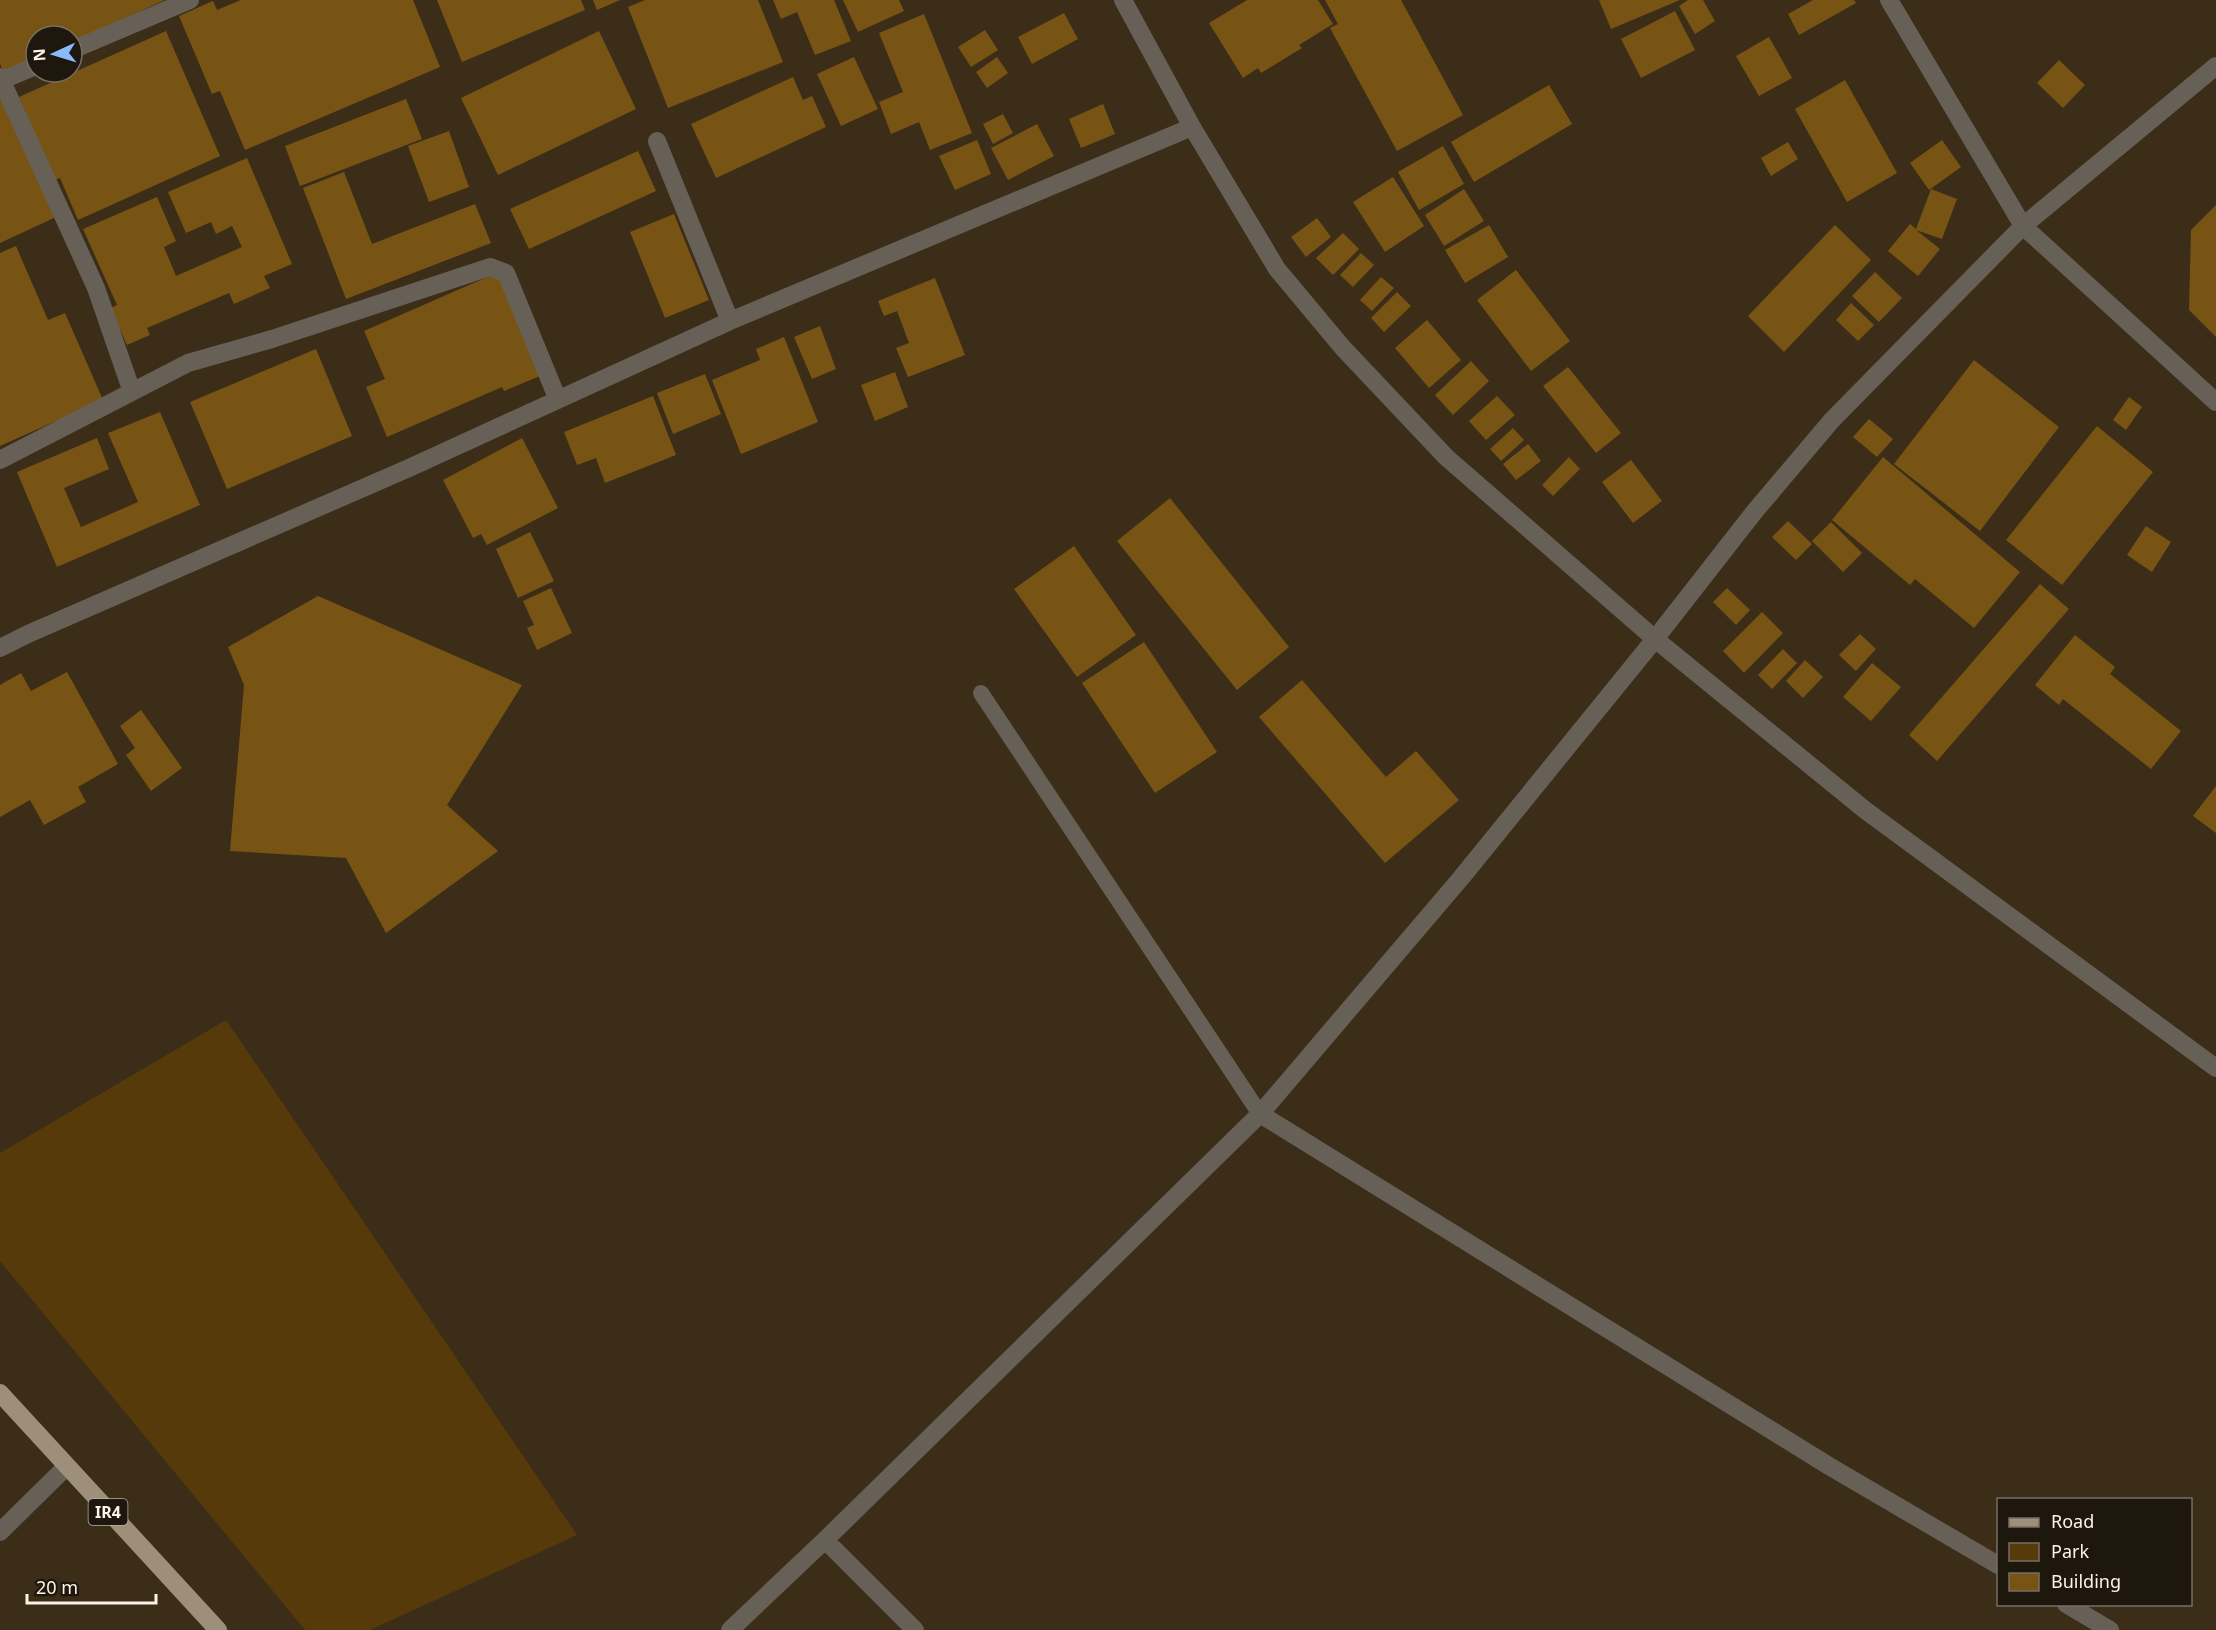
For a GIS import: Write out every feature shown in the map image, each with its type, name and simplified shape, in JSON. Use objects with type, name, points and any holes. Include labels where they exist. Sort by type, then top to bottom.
[{"type":"main road","name":"IR4","points":[[0,1393],[218,1630]]},
{"type":"street","points":[[84,45],[190,0]]},
{"type":"street","points":[[1123,0],[1192,128],[1276,269],[1343,348],[1446,457],[1655,639],[1865,810],[2213,1059]]},
{"type":"street","points":[[1889,0],[2023,226],[2216,402]]},
{"type":"street","points":[[730,1630],[1260,1114],[1461,878],[1755,512],[1832,420],[2023,226],[2216,66]]},
{"type":"street","points":[[24,70],[1,79],[96,288],[132,392]]},
{"type":"street","points":[[0,648],[409,468],[730,321],[1192,128]]},
{"type":"street","points":[[657,141],[730,321]]},
{"type":"street","points":[[0,460],[188,363],[272,339],[490,267],[506,273],[558,400]]},
{"type":"street","points":[[1260,1114],[1829,1466],[1997,1564]]},
{"type":"street","points":[[0,1532],[66,1467]]},
{"type":"street","points":[[825,1540],[915,1630]]},
{"type":"street","points":[[2068,1606],[2110,1630]]},
{"type":"lane","points":[[981,693],[1260,1114]]},
{"type":"green space","points":[[226,1020],[577,1535],[370,1630],[305,1630],[0,1261],[0,1153]]},
{"type":"building","points":[[0,0],[165,0],[84,37],[84,24],[24,24],[24,64],[4,73],[0,64]]},
{"type":"building","points":[[241,0],[413,0],[440,67],[245,150],[220,91],[212,94],[179,16],[213,1],[217,10]]},
{"type":"building","points":[[437,0],[581,0],[585,10],[462,62]]},
{"type":"building","points":[[593,0],[620,0],[597,10]]},
{"type":"building","points":[[645,0],[758,0],[783,62],[668,108],[628,7]]},
{"type":"building","points":[[773,0],[834,0],[851,41],[815,55],[797,12],[781,19]]},
{"type":"building","points":[[843,0],[899,0],[904,11],[858,32]]},
{"type":"building","points":[[1247,0],[1318,0],[1333,24],[1299,45],[1302,48],[1261,73],[1258,68],[1243,78],[1209,23]]},
{"type":"building","points":[[1325,0],[1401,0],[1463,115],[1397,151],[1330,28],[1338,24]]},
{"type":"building","points":[[1599,0],[1680,0],[1611,29]]},
{"type":"building","points":[[1688,0],[1703,0],[1715,21],[1695,34],[1679,6]]},
{"type":"building","points":[[1813,0],[1854,0],[1856,3],[1799,35],[1788,14]]},
{"type":"building","points":[[1675,11],[1695,50],[1641,78],[1621,39]]},
{"type":"building","points":[[1064,13],[1078,39],[1032,64],[1018,37]]},
{"type":"building","points":[[924,14],[972,133],[930,150],[919,122],[891,134],[879,102],[903,92],[879,33]]},
{"type":"building","points":[[985,30],[998,50],[971,67],[958,47]]},
{"type":"building","points":[[166,31],[220,156],[78,220],[60,178],[55,180],[19,97],[48,84],[84,84],[84,68]]},
{"type":"building","points":[[599,31],[636,109],[498,175],[461,98]]},
{"type":"building","points":[[1769,37],[1792,78],[1759,96],[1736,56]]},
{"type":"building","points":[[854,57],[878,109],[841,126],[817,74]]},
{"type":"building","points":[[997,57],[1008,73],[987,88],[976,72]]},
{"type":"building","points":[[2059,60],[2085,85],[2063,108],[2037,83]]},
{"type":"building","points":[[793,77],[803,100],[812,96],[826,127],[716,178],[691,124]]},
{"type":"building","points":[[1845,80],[1897,173],[1847,202],[1795,109]]},
{"type":"building","points":[[1549,85],[1572,124],[1474,182],[1451,142]]},
{"type":"building","points":[[3,99],[56,217],[0,243],[0,100]]},
{"type":"building","points":[[406,99],[422,139],[300,186],[285,146]]},
{"type":"building","points":[[1103,104],[1115,134],[1081,148],[1069,119]]},
{"type":"building","points":[[1003,114],[1013,133],[993,144],[983,124]]},
{"type":"building","points":[[1037,124],[1054,156],[1008,180],[991,148]]},
{"type":"building","points":[[449,131],[469,187],[429,202],[408,146]]},
{"type":"building","points":[[977,140],[991,174],[955,190],[939,156]]},
{"type":"building","points":[[1942,140],[1961,167],[1929,190],[1910,163]]},
{"type":"building","points":[[1788,142],[1798,159],[1771,176],[1761,158]]},
{"type":"building","points":[[1443,146],[1464,184],[1419,210],[1398,172]]},
{"type":"building","points":[[638,151],[656,191],[529,249],[510,209]]},
{"type":"building","points":[[247,158],[292,264],[264,276],[270,288],[234,304],[229,293],[147,328],[150,335],[127,345],[110,308],[117,305],[83,229],[157,197],[176,241],[164,247],[176,276],[242,247],[232,226],[216,234],[211,222],[186,233],[168,192]]},
{"type":"building","points":[[344,172],[372,244],[475,204],[491,243],[346,299],[303,188]]},
{"type":"building","points":[[1393,177],[1424,226],[1385,252],[1353,202]]},
{"type":"building","points":[[1464,189],[1484,221],[1444,246],[1425,215]]},
{"type":"building","points":[[1931,189],[1957,199],[1942,239],[1916,230],[1940,249],[1918,276],[1888,251],[1910,224],[1916,229]]},
{"type":"building","points":[[2216,205],[2216,337],[2189,310],[2191,230]]},
{"type":"building","points":[[674,214],[709,300],[665,318],[630,232]]},
{"type":"building","points":[[1317,218],[1331,237],[1306,257],[1291,237]]},
{"type":"building","points":[[1489,225],[1508,257],[1465,283],[1445,250]]},
{"type":"building","points":[[1835,225],[1871,260],[1784,352],[1748,316]]},
{"type":"building","points":[[1343,233],[1359,249],[1333,275],[1316,258]]},
{"type":"building","points":[[16,246],[48,320],[65,313],[103,400],[0,446],[0,253]]},
{"type":"building","points":[[1361,253],[1374,265],[1353,287],[1340,275]]},
{"type":"building","points":[[1516,270],[1570,341],[1531,371],[1477,300]]},
{"type":"building","points":[[501,271],[545,374],[504,391],[502,387],[387,437],[366,387],[385,379],[364,331]]},
{"type":"building","points":[[1875,272],[1902,298],[1879,322],[1852,296]]},
{"type":"building","points":[[1381,277],[1394,288],[1372,311],[1360,300]]},
{"type":"building","points":[[935,278],[965,355],[908,377],[896,348],[909,343],[897,311],[884,316],[878,301]]},
{"type":"building","points":[[1397,292],[1411,306],[1384,332],[1371,318]]},
{"type":"building","points":[[1851,303],[1874,325],[1858,341],[1836,320]]},
{"type":"building","points":[[1427,320],[1461,360],[1429,388],[1395,348]]},
{"type":"building","points":[[820,326],[836,369],[812,379],[794,337]]},
{"type":"building","points":[[784,337],[818,422],[741,454],[712,380],[760,360],[756,349]]},
{"type":"building","points":[[316,349],[352,436],[227,489],[190,402]]},
{"type":"building","points":[[1974,360],[2059,427],[1980,531],[1894,464]]},
{"type":"building","points":[[1471,361],[1489,381],[1453,415],[1435,395]]},
{"type":"building","points":[[1568,367],[1621,433],[1596,453],[1543,386]]},
{"type":"building","points":[[895,372],[908,407],[875,421],[861,385]]},
{"type":"building","points":[[705,374],[721,414],[673,434],[657,393]]},
{"type":"building","points":[[653,396],[676,455],[605,483],[596,458],[577,465],[564,432]]},
{"type":"building","points":[[1497,396],[1515,415],[1486,440],[1469,421]]},
{"type":"building","points":[[2129,397],[2142,407],[2126,430],[2113,420]]},
{"type":"building","points":[[160,412],[200,505],[57,567],[17,472],[97,438],[109,469],[64,488],[81,527],[138,502],[108,433]]},
{"type":"building","points":[[1869,419],[1893,439],[1877,457],[1853,437]]},
{"type":"building","points":[[2097,426],[2153,472],[2062,585],[2006,540]]},
{"type":"building","points":[[1513,428],[1524,440],[1501,461],[1490,449]]},
{"type":"building","points":[[522,438],[558,508],[487,545],[481,534],[473,538],[443,480]]},
{"type":"building","points":[[1528,444],[1541,461],[1516,480],[1503,464]]},
{"type":"building","points":[[1569,457],[1580,469],[1553,496],[1542,485]]},
{"type":"building","points":[[1883,457],[2020,572],[1974,628],[1915,579],[1910,585],[1832,520]]},
{"type":"building","points":[[1631,460],[1662,501],[1633,523],[1602,482]]},
{"type":"building","points":[[1170,498],[1289,647],[1237,690],[1117,541]]},
{"type":"building","points":[[1788,521],[1812,544],[1796,560],[1772,537]]},
{"type":"building","points":[[1831,522],[1862,553],[1843,572],[1812,541]]},
{"type":"building","points":[[2146,526],[2171,542],[2152,572],[2127,555]]},
{"type":"building","points":[[530,532],[554,581],[518,598],[496,549]]},
{"type":"building","points":[[1074,546],[1136,635],[1077,677],[1014,589]]},
{"type":"building","points":[[2040,584],[2069,609],[1937,761],[1909,735]]},
{"type":"building","points":[[551,588],[572,633],[537,650],[527,628],[534,625],[523,601]]},
{"type":"building","points":[[1727,588],[1750,610],[1736,625],[1713,602]]},
{"type":"building","points":[[318,596],[522,685],[447,805],[498,851],[386,933],[346,858],[230,851],[244,685],[228,647]]},
{"type":"building","points":[[1762,612],[1783,633],[1744,673],[1723,651]]},
{"type":"building","points":[[1860,634],[1876,649],[1856,671],[1839,655]]},
{"type":"building","points":[[2075,635],[2115,667],[2110,674],[2181,731],[2151,769],[2063,699],[2059,705],[2035,685]]},
{"type":"building","points":[[1144,642],[1217,752],[1155,793],[1082,683]]},
{"type":"building","points":[[1783,649],[1797,663],[1772,689],[1758,675]]},
{"type":"building","points":[[1805,660],[1823,677],[1803,698],[1786,681]]},
{"type":"building","points":[[1872,663],[1901,687],[1871,721],[1843,697]]},
{"type":"building","points":[[67,672],[118,764],[78,787],[86,802],[44,825],[30,800],[0,817],[0,685],[21,673],[31,691]]},
{"type":"building","points":[[1302,680],[1386,777],[1416,751],[1459,800],[1385,863],[1259,717]]},
{"type":"building","points":[[141,710],[182,768],[151,791],[126,755],[135,748],[120,726]]},
{"type":"building","points":[[2216,786],[2216,833],[2193,816]]}]
